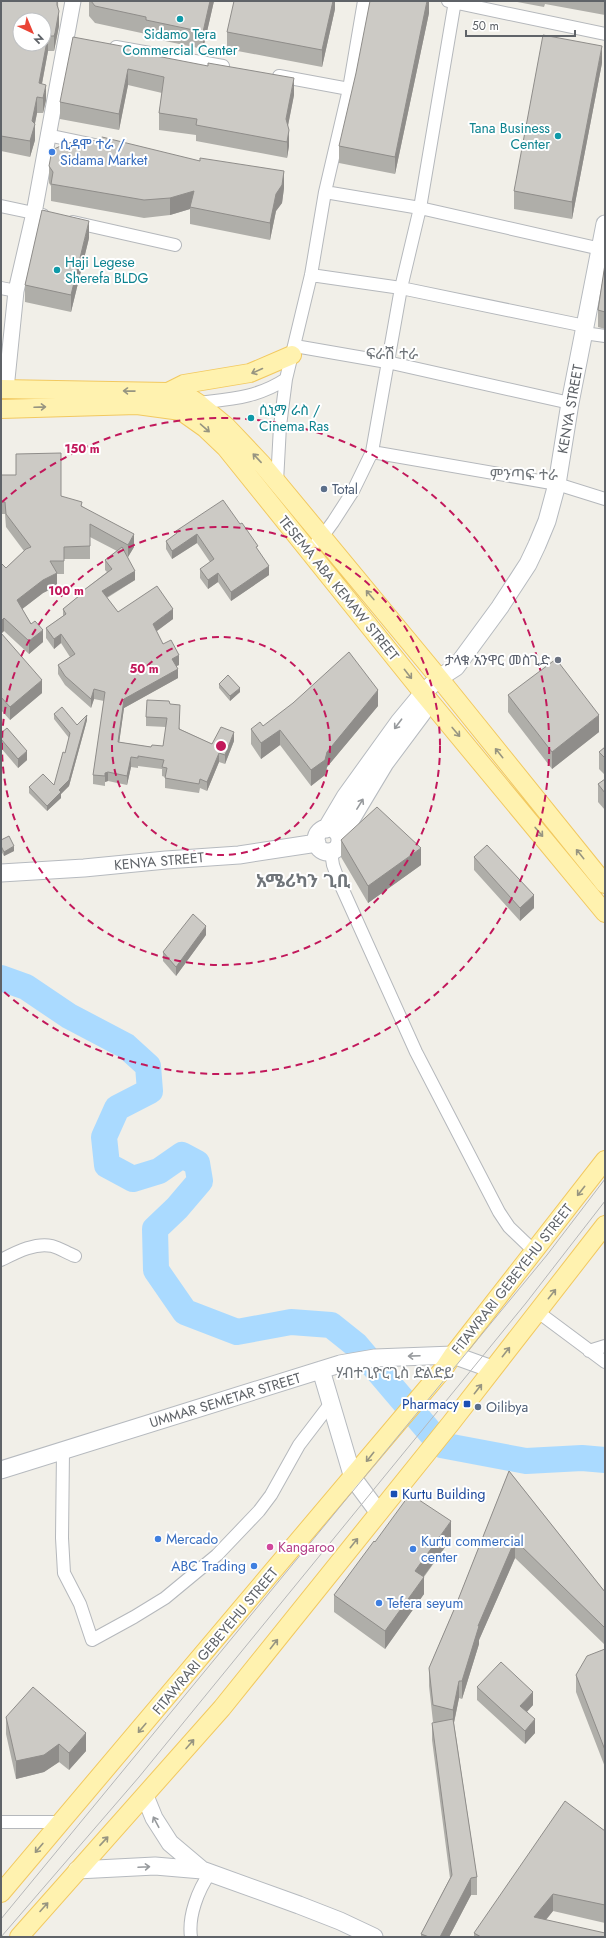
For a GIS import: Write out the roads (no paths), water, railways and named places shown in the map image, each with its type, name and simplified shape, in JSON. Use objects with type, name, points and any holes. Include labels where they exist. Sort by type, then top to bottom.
[{"type":"main road","name":"KENYA STREET","points":[[1,873],[84,868],[239,855],[327,836],[391,754],[427,698],[456,668],[500,607],[528,564],[547,521],[556,484],[584,330],[603,250],[605,224]]},
{"type":"main road","points":[[168,392],[184,384],[250,374],[294,351]]},
{"type":"main road","name":"TESEMA ABA KEMAW STREET","points":[[3,389],[168,392],[184,395],[198,403],[227,427],[276,482],[442,682],[605,884]]},
{"type":"main road","points":[[181,411],[198,403]]},
{"type":"main road","name":"TESEMA ABA KEMAW STREET","points":[[1,408],[137,405],[181,411],[206,428],[226,448],[427,698],[605,912]]},
{"type":"main road","points":[[327,836],[322,851],[331,852]]},
{"type":"main road","name":"FITAWRARI GEBEYEHU STREET","points":[[3,1886],[62,1822],[353,1478],[445,1367],[605,1160]]},
{"type":"main road","points":[[19,1937],[222,1708],[446,1429],[605,1224]]},
{"type":"main road","points":[[453,1355],[492,1369]]},
{"type":"main road","name":"UMMAR SEMETAR STREET","points":[[1,1470],[340,1364],[375,1358],[453,1355]]},
{"type":"main road","points":[[321,1370],[353,1478],[379,1513]]},
{"type":"main road","points":[[145,1796],[154,1818],[170,1843],[206,1872]]},
{"type":"main road","points":[[77,1870],[155,1866],[206,1872],[299,1905],[340,1921],[374,1937]]},
{"type":"street","points":[[1,408],[16,291],[34,213],[47,135],[71,38],[73,1]]},
{"type":"street","points":[[276,482],[280,426],[286,379],[294,351],[311,275],[325,192],[349,89],[364,1]]},
{"type":"street","points":[[307,549],[322,537],[352,491],[372,452],[401,288],[420,208],[452,1],[605,34]]},
{"type":"street","points":[[106,45],[232,68]]},
{"type":"street","points":[[271,75],[349,89]]},
{"type":"street","points":[[47,135],[108,147]]},
{"type":"street","points":[[325,192],[420,208],[603,250]]},
{"type":"street","points":[[1,206],[175,245]]},
{"type":"street","points":[[311,275],[401,288],[605,336]]},
{"type":"street","points":[[1,288],[16,291]]},
{"type":"street","points":[[294,351],[387,362],[570,403]]},
{"type":"street","points":[[198,403],[252,395],[270,389],[286,379]]},
{"type":"street","points":[[372,452],[556,484],[605,499]]},
{"type":"street","points":[[331,852],[333,865],[338,879],[416,1052],[499,1212],[509,1227],[534,1251]]},
{"type":"street","points":[[1,1260],[34,1247],[44,1245],[52,1246],[75,1256]]},
{"type":"street","points":[[538,1312],[605,1362]]},
{"type":"street","points":[[589,1351],[605,1346]]},
{"type":"street","points":[[63,1451],[62,1538],[64,1573],[80,1604],[92,1640],[165,1598],[217,1555],[263,1506],[299,1445],[331,1403]]},
{"type":"street","points":[[1,1822],[62,1822]]},
{"type":"street","points":[[191,1937],[191,1920],[206,1872]]},
{"type":"waterway","points":[[1,978],[26,987],[69,1016],[126,1046],[148,1066],[150,1091],[117,1108],[104,1137],[107,1165],[133,1179],[159,1171],[182,1155],[197,1163],[200,1181],[177,1208],[155,1229],[156,1270],[185,1312],[237,1332],[291,1322],[331,1325],[356,1345],[441,1445],[526,1461],[582,1458],[605,1460]]},
{"type":"tram line","points":[[1,1919],[547,1255],[605,1179]]},
{"type":"tram line","points":[[1,1937],[139,1777],[526,1303],[605,1201]]},
{"type":"place","name":"Sidamo Tera Commercial Center","points":[[180,19]]},
{"type":"place","name":"Tana Business Center","points":[[558,136]]},
{"type":"place","name":"ሲዳሞ ተራ / Sidama Market","points":[[52,152]]},
{"type":"place","name":"Haji Legese Sherefa BLDG","points":[[57,270]]},
{"type":"place","name":"ሲኒማ ራስ / Cinema Ras","points":[[251,418]]},
{"type":"place","name":"Total","points":[[324,489]]},
{"type":"place","name":"ታላቁ አንዋር መስጊድ","points":[[558,660]]},
{"type":"place","name":"Pharmacy","points":[[467,1404]]},
{"type":"place","name":"Oilibya","points":[[478,1407]]},
{"type":"place","name":"Kurtu Building","points":[[394,1494]]},
{"type":"place","name":"Mercado","points":[[158,1539]]},
{"type":"place","name":"Kangaroo","points":[[270,1547]]},
{"type":"place","name":"Kurtu commercial center","points":[[413,1549]]},
{"type":"place","name":"ABC Trading","points":[[254,1566]]},
{"type":"place","name":"Tefera seyum","points":[[379,1603]]},
{"type":"district","name":"ፍራሽ ተራ","points":[[392,354]]},
{"type":"district","name":"ምንጣፍ ተራ","points":[[524,475]]},
{"type":"district","name":"አሜሪካን ጊቢ","points":[[303,881]]},
{"type":"district","name":"ሃብተጊዮርጊስ ድልድይ","points":[[395,1373]]}]
